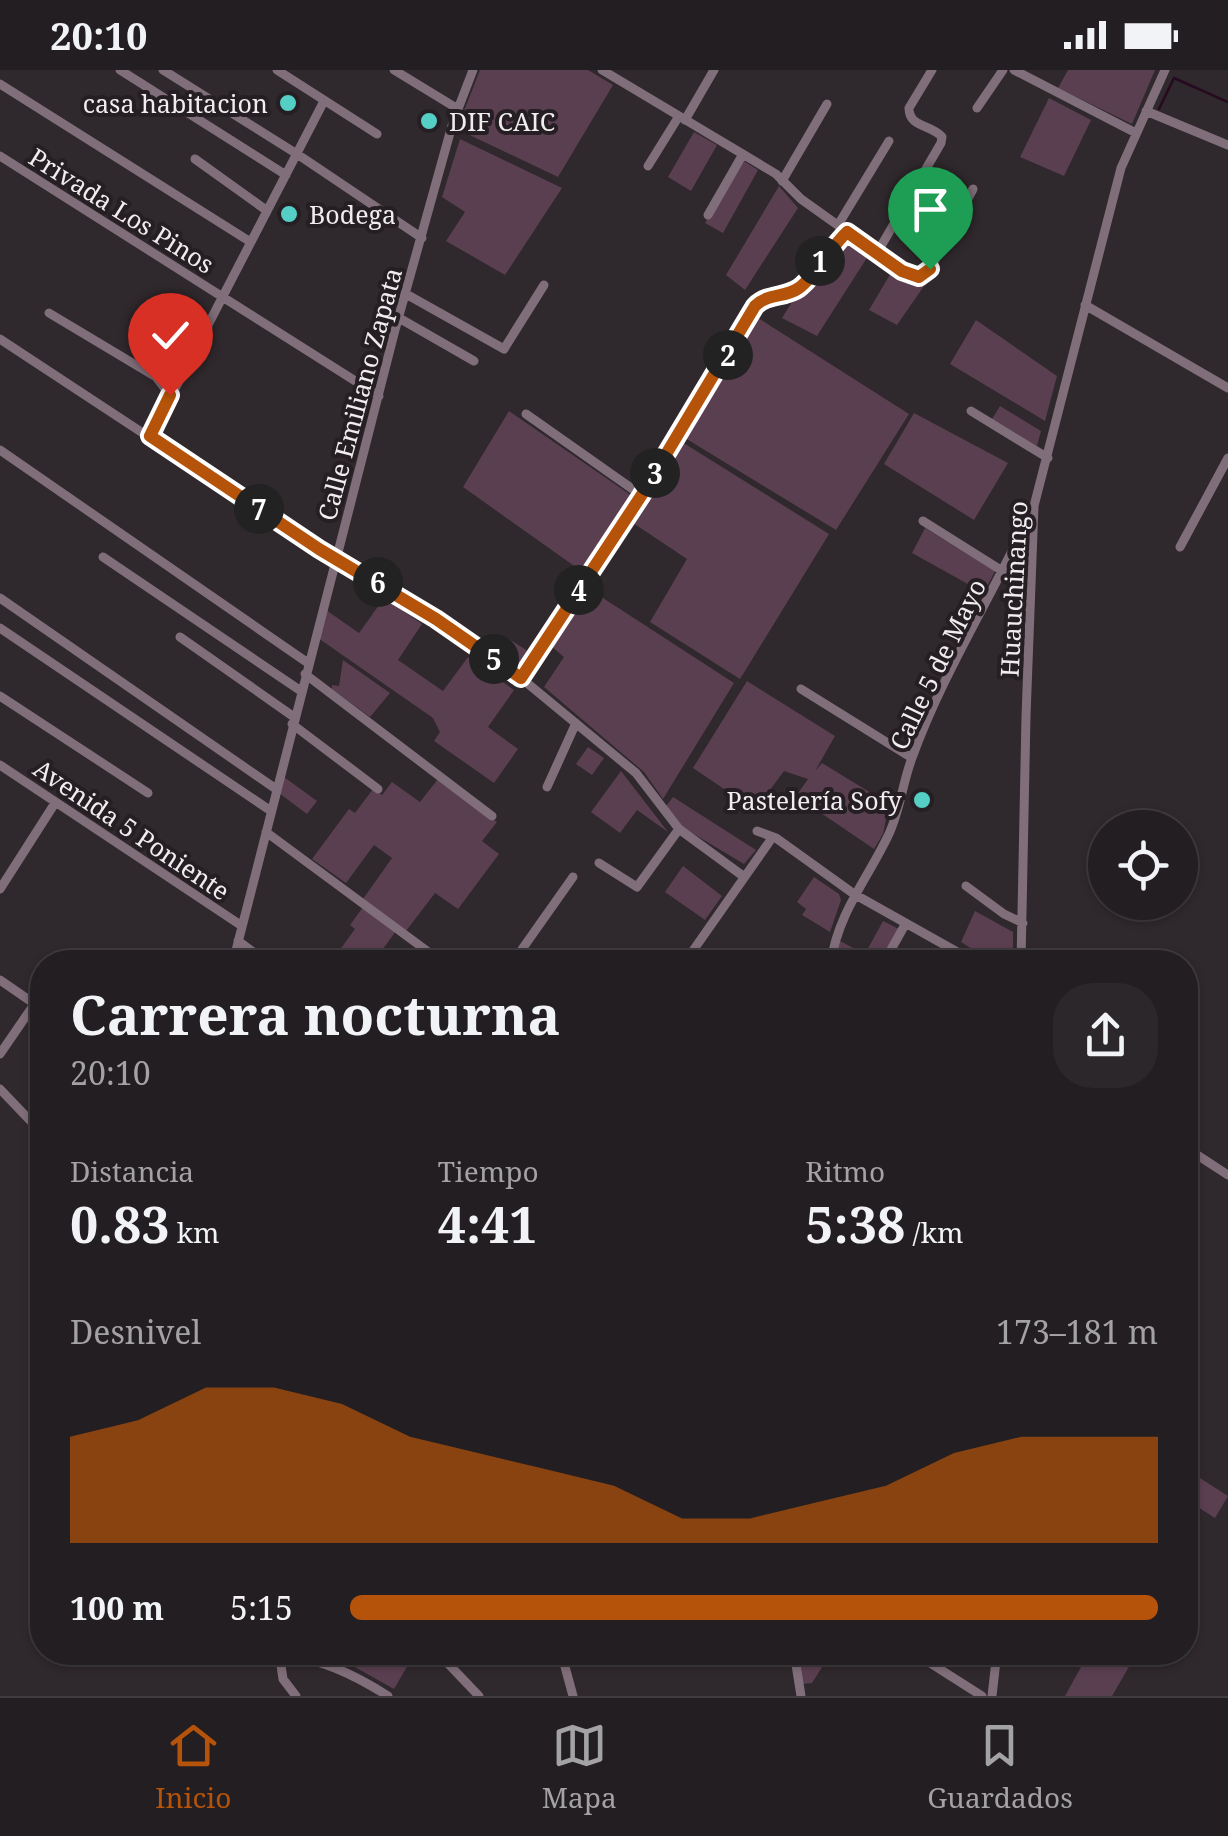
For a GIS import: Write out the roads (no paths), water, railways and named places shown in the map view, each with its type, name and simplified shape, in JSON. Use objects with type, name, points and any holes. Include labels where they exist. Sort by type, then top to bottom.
[{"type":"street","points":[[120,70],[286,174]]},
{"type":"street","points":[[163,70],[422,238]]},
{"type":"street","points":[[277,70],[377,134]]},
{"type":"street","points":[[394,70],[458,109]]},
{"type":"street","name":"Calle Emiliano Zapata","points":[[236,950],[399,318],[472,70]]},
{"type":"street","points":[[602,70],[743,154],[902,271],[919,277],[925,275],[973,189]]},
{"type":"street","points":[[648,166],[714,70]]},
{"type":"street","points":[[877,253],[941,144],[942,136],[937,131],[914,123],[909,116],[909,108],[932,70]]},
{"type":"street","points":[[978,108],[1003,70]]},
{"type":"street","points":[[1014,70],[1136,133]]},
{"type":"street","name":"Huauchinango","points":[[1022,950],[1034,506],[1121,168],[1165,70]]},
{"type":"street","points":[[0,84],[250,241]]},
{"type":"street","points":[[150,436],[324,101]]},
{"type":"street","points":[[782,181],[827,104]]},
{"type":"street","points":[[1146,111],[1228,145]]},
{"type":"street","points":[[521,678],[641,496],[755,306],[802,286],[842,228],[889,142]]},
{"type":"street","points":[[708,215],[743,154]]},
{"type":"street","name":"Privada Los Pinos","points":[[0,156],[379,396]]},
{"type":"street","points":[[195,159],[266,210]]},
{"type":"street","points":[[406,294],[504,349],[544,285]]},
{"type":"street","points":[[1085,305],[1228,388]]},
{"type":"street","points":[[49,313],[156,377],[170,395]]},
{"type":"street","points":[[399,318],[474,361]]},
{"type":"street","points":[[0,339],[436,619],[521,678],[636,773],[679,829],[743,876]]},
{"type":"street","points":[[971,411],[1048,458]]},
{"type":"street","points":[[526,414],[641,496]]},
{"type":"street","points":[[0,450],[308,663]]},
{"type":"street","points":[[1180,547],[1228,458]]},
{"type":"street","name":"Calle 5 de Mayo","points":[[833,950],[854,894],[888,837],[912,758],[950,670],[1004,572],[1034,506]]},
{"type":"street","points":[[923,521],[1004,572]]},
{"type":"street","points":[[103,557],[300,691]]},
{"type":"street","points":[[0,598],[276,789]]},
{"type":"street","points":[[0,628],[271,810]]},
{"type":"street","points":[[180,638],[378,789]]},
{"type":"street","points":[[305,674],[492,816]]},
{"type":"street","points":[[801,690],[912,758]]},
{"type":"street","points":[[0,696],[148,792]]},
{"type":"street","points":[[546,787],[576,723]]},
{"type":"street","name":"Avenida 5 Poniente","points":[[0,765],[242,926]]},
{"type":"street","points":[[0,889],[55,803]]},
{"type":"street","points":[[599,862],[637,887],[679,829]]},
{"type":"street","points":[[757,831],[854,894],[954,950]]},
{"type":"street","points":[[266,832],[426,950]]},
{"type":"street","points":[[692,950],[772,838]]},
{"type":"street","points":[[522,950],[573,878]]},
{"type":"street","points":[[966,886],[1004,914],[1022,922]]},
{"type":"street","points":[[891,950],[906,923]]},
{"type":"street","points":[[238,940],[251,950]]},
{"type":"street","points":[[0,980],[30,1000]]},
{"type":"street","points":[[0,1054],[30,1017]]},
{"type":"street","points":[[0,1089],[30,1120]]},
{"type":"street","points":[[1198,1155],[1228,1175]]},
{"type":"street","points":[[281,1665],[283,1679],[296,1696]]},
{"type":"street","points":[[332,1665],[388,1696]]},
{"type":"street","points":[[449,1665],[478,1696]]},
{"type":"street","points":[[564,1665],[572,1696]]},
{"type":"street","points":[[796,1665],[801,1696]]},
{"type":"street","points":[[933,1665],[982,1696]]},
{"type":"street","points":[[992,1696],[996,1665]]},
{"type":"waterway","points":[[1159,109],[1174,78],[1228,102]]},
{"type":"place","name":"casa habitacion","points":[[288,103]]},
{"type":"place","name":"DIF CAIC","points":[[429,121]]},
{"type":"place","name":"Bodega","points":[[289,214]]},
{"type":"place","name":"Pastelería Sofy","points":[[922,800]]}]
